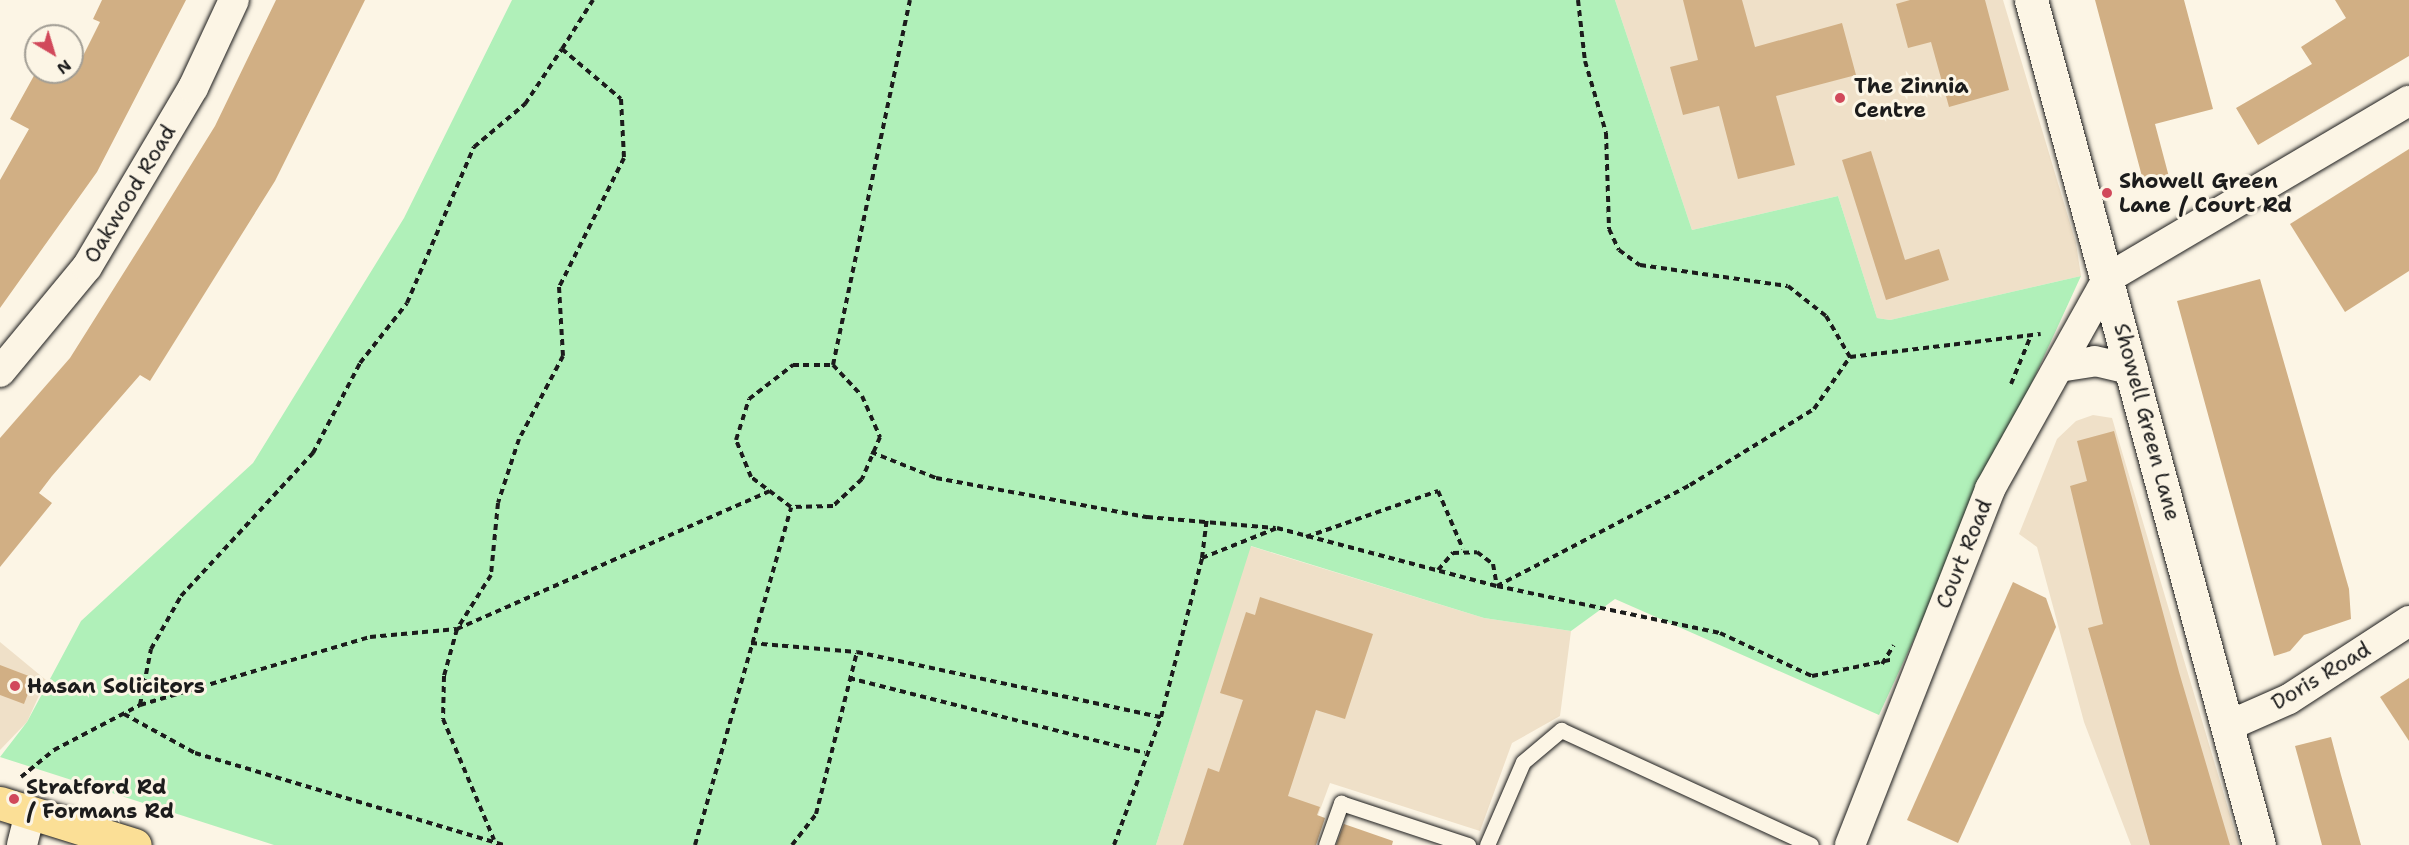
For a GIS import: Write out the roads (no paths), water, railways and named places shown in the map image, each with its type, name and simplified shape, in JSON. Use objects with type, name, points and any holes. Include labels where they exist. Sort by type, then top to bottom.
[{"type":"highway","points":[[16,798],[135,845]]},
{"type":"street","name":"Oakwood Road","points":[[0,372],[87,267],[193,88],[234,0]]},
{"type":"street","name":"Showell Green Lane","points":[[2031,0],[2230,725],[2259,845]]},
{"type":"street","points":[[2108,278],[2409,101]]},
{"type":"street","name":"Court Road","points":[[1850,845],[1990,489],[2108,278]]},
{"type":"street","points":[[2059,367],[2095,361],[2133,370]]},
{"type":"street","name":"Doris Road","points":[[2230,725],[2289,699],[2409,621]]},
{"type":"street","points":[[16,798],[22,845]]},
{"type":"lane","points":[[1487,845],[1523,762],[1561,730],[1811,845]]},
{"type":"lane","points":[[1326,845],[1341,803],[1468,845]]},
{"type":"place","name":"The Zinnia Centre","points":[[1840,98]]},
{"type":"place","name":"Showell Green Lane / Court Rd","points":[[2107,193]]},
{"type":"place","name":"Hasan Solicitors","points":[[15,686]]},
{"type":"place","name":"Stratford Rd / Formans Rd","points":[[14,799]]}]
